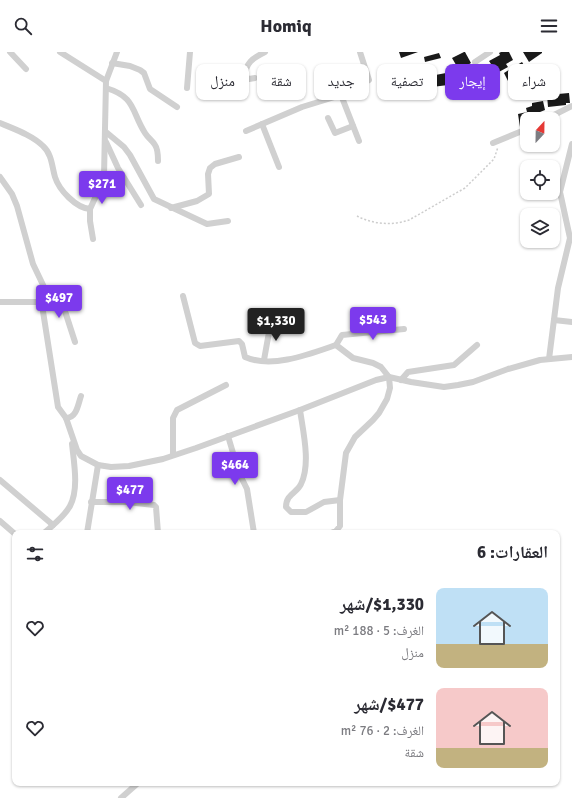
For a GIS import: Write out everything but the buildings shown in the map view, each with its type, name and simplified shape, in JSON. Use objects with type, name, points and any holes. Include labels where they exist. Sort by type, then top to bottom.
[{"type":"street","points":[[10,52],[26,69]]},
{"type":"street","points":[[60,52],[106,81]]},
{"type":"street","points":[[93,239],[90,209],[104,176],[106,140],[106,81],[117,52]]},
{"type":"street","points":[[187,88],[190,52]]},
{"type":"street","points":[[256,78],[248,80],[245,77],[246,65],[250,60],[265,52]]},
{"type":"street","points":[[360,52],[364,64]]},
{"type":"street","points":[[475,62],[490,52]]},
{"type":"street","points":[[112,63],[130,66],[140,70],[144,73],[150,89],[177,107]]},
{"type":"street","points":[[106,88],[124,95],[135,110],[146,135],[155,145],[158,161]]},
{"type":"street","points":[[246,131],[321,100]]},
{"type":"street","points":[[343,100],[359,141]]},
{"type":"street","points":[[560,112],[572,106]]},
{"type":"street","points":[[328,118],[333,132],[335,133],[353,126]]},
{"type":"street","points":[[0,123],[30,137],[44,146],[51,159],[55,178],[62,190],[73,201],[86,209],[90,209]]},
{"type":"street","points":[[262,124],[279,167]]},
{"type":"street","points":[[106,132],[124,147],[130,155],[154,198],[171,208],[207,224],[228,220]]},
{"type":"street","points":[[493,143],[520,132]]},
{"type":"street","points":[[106,140],[118,168],[141,205]]},
{"type":"street","points":[[549,359],[558,288],[570,238],[560,192],[572,144]]},
{"type":"street","points":[[171,208],[197,200],[209,194],[208,174],[210,168],[239,157]]},
{"type":"street","points":[[0,178],[12,194],[17,206],[28,249],[44,288],[45,293],[42,302],[58,407],[66,418],[77,450],[81,456],[98,465],[111,467],[129,466],[173,455],[300,410],[358,386],[389,377],[444,387],[473,382],[508,369],[549,359],[572,357]]},
{"type":"street","points":[[45,293],[56,298],[63,305],[75,342]]},
{"type":"street","points":[[183,296],[196,343],[200,346],[205,346],[235,340],[239,341],[242,344],[245,357],[250,359],[292,359],[336,345],[342,335],[404,329]]},
{"type":"street","points":[[0,302],[42,302]]},
{"type":"street","points":[[554,320],[572,322]]},
{"type":"street","points":[[264,360],[272,321]]},
{"type":"street","points":[[336,345],[353,358],[373,363],[380,367],[389,377],[390,388],[387,399],[373,420],[355,437],[346,453],[340,500],[340,526],[336,530]]},
{"type":"street","points":[[401,380],[408,372],[454,365],[477,345]]},
{"type":"street","points":[[173,455],[173,418],[177,410],[226,385]]},
{"type":"street","points":[[66,418],[74,416],[81,396]]},
{"type":"street","points":[[300,410],[306,448],[304,469],[301,484],[288,498],[286,506],[291,512],[306,512],[322,503],[340,500]]},
{"type":"street","points":[[228,436],[239,473],[247,489],[254,530]]},
{"type":"street","points":[[47,530],[70,506],[74,494],[72,437]]},
{"type":"street","points":[[87,530],[98,465]]},
{"type":"street","points":[[0,480],[53,525]]},
{"type":"street","points":[[91,502],[127,502],[154,505],[156,507],[158,530]]},
{"type":"street","points":[[0,521],[12,531]]},
{"type":"street","points":[[121,798],[135,786]]},
{"type":"path","points":[[357,216],[373,222],[401,223],[408,220],[465,188],[494,159],[500,140]]}]
